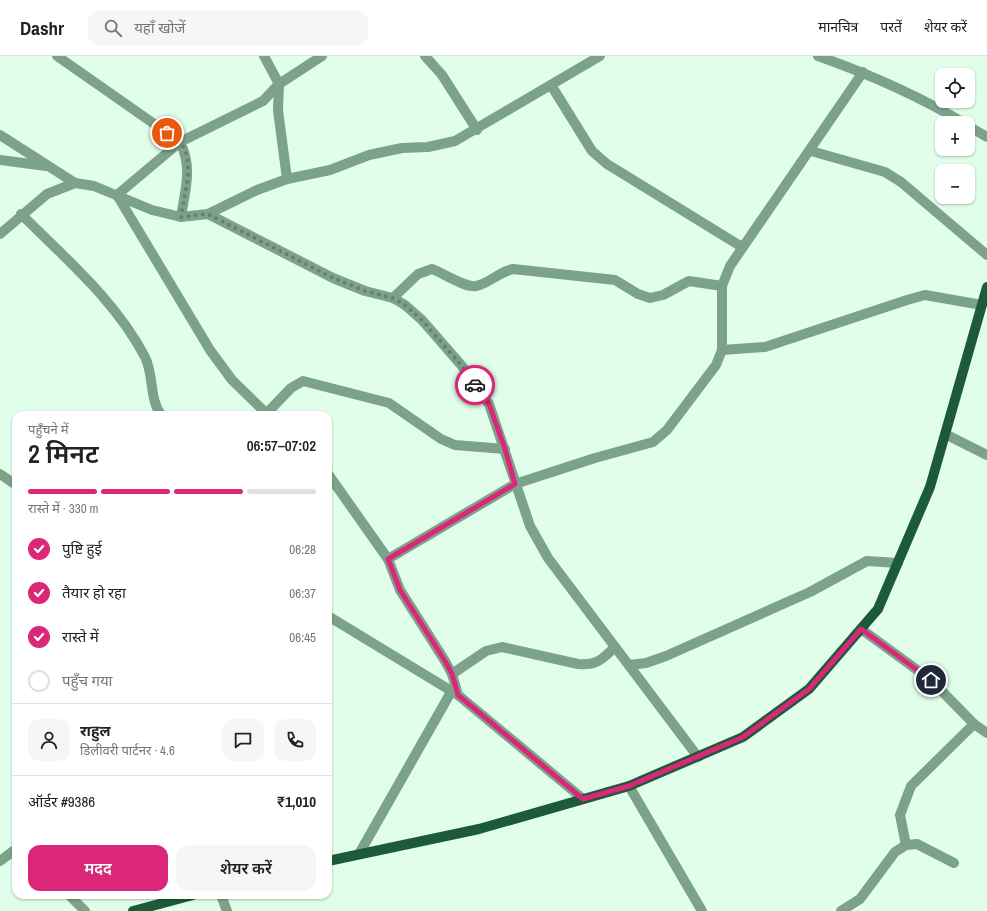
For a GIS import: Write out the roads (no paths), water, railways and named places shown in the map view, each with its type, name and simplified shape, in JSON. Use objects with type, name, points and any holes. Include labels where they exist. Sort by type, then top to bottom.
[{"type":"main road","points":[[332,860],[479,829],[629,786],[743,737],[809,689],[878,609],[930,487],[987,287]]},
{"type":"main road","points":[[132,911],[178,899]]},
{"type":"street","points":[[57,56],[180,142],[186,154],[188,168],[181,217]]},
{"type":"street","points":[[264,56],[279,84],[278,110],[287,179]]},
{"type":"street","points":[[117,195],[180,142],[263,101],[279,84],[322,56]]},
{"type":"street","points":[[425,56],[442,75],[477,130]]},
{"type":"street","points":[[0,135],[75,183],[94,186],[152,210],[181,217],[208,214],[257,190],[287,179],[330,170],[369,155],[402,148],[428,147],[455,141],[477,130],[597,56]]},
{"type":"street","points":[[818,56],[863,72],[931,104],[952,116]]},
{"type":"street","points":[[388,559],[515,484],[595,458],[653,442],[667,430],[716,365],[722,350],[722,286],[730,266],[811,151],[863,72]]},
{"type":"street","points":[[551,85],[592,151],[607,164],[742,247]]},
{"type":"street","points":[[975,130],[987,137]]},
{"type":"street","points":[[811,151],[885,172],[901,182],[987,255]]},
{"type":"street","points":[[0,160],[48,167]]},
{"type":"street","points":[[0,234],[21,214],[47,194],[75,183]]},
{"type":"street","points":[[117,195],[210,350],[232,380],[264,411]]},
{"type":"street","points":[[21,214],[92,283],[120,316],[146,358],[156,411]]},
{"type":"street","points":[[208,214],[333,278],[365,291],[393,298],[405,305],[422,320],[462,366],[489,404],[530,526],[548,558],[698,757]]},
{"type":"street","points":[[393,298],[418,274],[432,269],[466,285],[476,286],[513,269],[600,277],[615,280],[638,294],[650,298],[663,295],[689,281],[722,286]]},
{"type":"street","points":[[722,350],[765,347],[925,295],[982,305]]},
{"type":"street","points":[[270,411],[291,388],[303,381],[389,403],[441,439],[455,446],[505,449]]},
{"type":"street","points":[[945,434],[987,455]]},
{"type":"street","points":[[1,477],[12,483]]},
{"type":"street","points":[[332,480],[388,559],[400,590],[452,674],[454,693],[359,854]]},
{"type":"street","points":[[628,665],[646,663],[666,656],[810,592],[867,561],[898,563]]},
{"type":"street","points":[[332,618],[454,693],[583,799]]},
{"type":"street","points":[[861,629],[931,680],[974,724],[987,733]]},
{"type":"street","points":[[452,674],[486,651],[502,647],[578,664],[590,665],[600,661],[615,647]]},
{"type":"street","points":[[906,845],[900,815],[911,786],[974,724]]},
{"type":"street","points":[[629,786],[702,911]]},
{"type":"street","points":[[841,911],[860,899],[895,852],[906,845],[917,844],[954,863]]},
{"type":"street","points":[[0,861],[12,852]]},
{"type":"street","points":[[73,899],[85,911]]},
{"type":"street","points":[[222,899],[227,911]]}]
